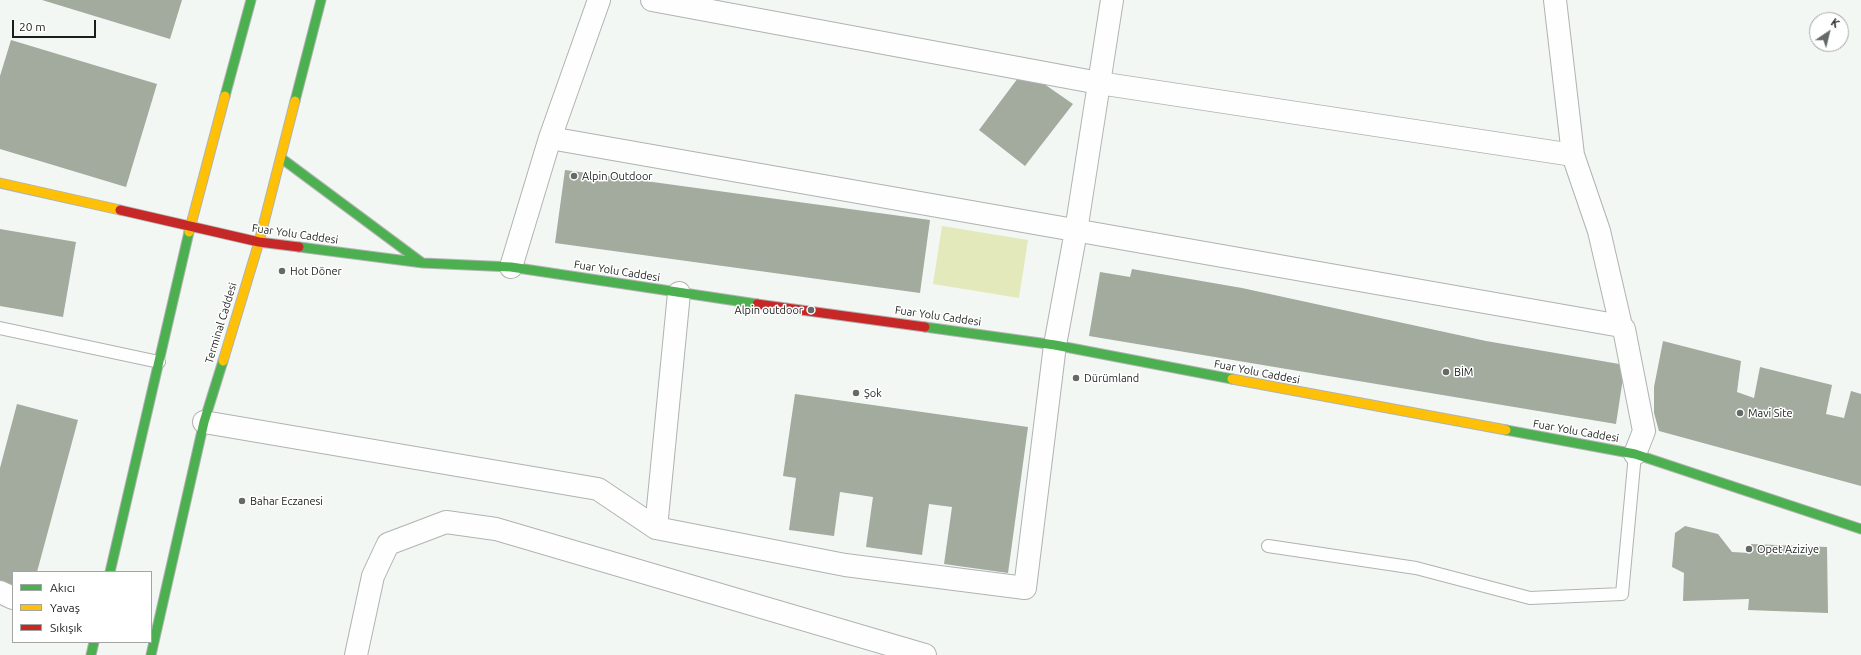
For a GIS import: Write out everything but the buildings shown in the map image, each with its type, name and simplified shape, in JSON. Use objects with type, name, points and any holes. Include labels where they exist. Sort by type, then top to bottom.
[{"type":"main road","points":[[110,571],[190,227],[250,0]]},
{"type":"main road","name":"Terminal Caddesi","points":[[151,655],[204,422],[258,242],[321,0]]},
{"type":"main road","points":[[281,158],[423,263]]},
{"type":"main road","name":"Fuar Yolu Caddesi","points":[[0,183],[258,242],[423,263],[511,267],[679,293],[1056,345],[1346,401],[1635,454],[1861,529]]},
{"type":"main road","points":[[91,655],[94,643]]},
{"type":"street","points":[[511,267],[550,138],[599,0]]},
{"type":"street","points":[[652,0],[1099,83],[1573,154]]},
{"type":"street","points":[[204,422],[598,489],[656,528],[845,565],[1025,588],[1056,345],[1076,231],[1112,0]]},
{"type":"street","points":[[1555,0],[1573,154],[1599,231],[1621,326],[1626,336],[1644,431],[1635,454]]},
{"type":"street","points":[[550,138],[1621,326]]},
{"type":"street","points":[[656,528],[679,293]]},
{"type":"street","points":[[356,655],[373,576],[388,544],[446,522],[496,529],[924,655]]},
{"type":"street","points":[[0,592],[12,598]]},
{"type":"lane","points":[[0,328],[158,362]]},
{"type":"lane","points":[[1268,546],[1416,568],[1530,598],[1622,594],[1635,454]]},
{"type":"green space","points":[[942,226],[1028,240],[1019,298],[933,284]]},
{"type":"traffic: fast","points":[[225,96],[251,0]]},
{"type":"traffic: fast","points":[[295,101],[321,0]]},
{"type":"traffic: fast","points":[[281,158],[421,262]]},
{"type":"traffic: fast","points":[[110,571],[189,232]]},
{"type":"traffic: fast","points":[[299,247],[423,263],[511,267],[757,304]]},
{"type":"traffic: fast","points":[[925,327],[1055,345],[1232,379]]},
{"type":"traffic: fast","points":[[151,655],[204,422],[223,361]]},
{"type":"traffic: fast","points":[[1506,430],[1635,454],[1861,529]]},
{"type":"traffic: fast","points":[[91,655],[94,643]]},
{"type":"traffic: slow","points":[[189,232],[225,96]]},
{"type":"traffic: slow","points":[[223,361],[259,242],[295,101]]},
{"type":"traffic: slow","points":[[0,183],[120,210]]},
{"type":"traffic: slow","points":[[1232,379],[1506,430]]},
{"type":"traffic: jam","points":[[120,210],[259,242],[299,247]]},
{"type":"traffic: jam","points":[[757,304],[925,327]]},
{"type":"place","name":"Alpin Outdoor","points":[[574,176]]},
{"type":"place","name":"Hot Döner","points":[[282,271]]},
{"type":"place","name":"Alpin outdoor","points":[[811,310]]},
{"type":"place","name":"BİM","points":[[1446,372]]},
{"type":"place","name":"Dürümland","points":[[1076,378]]},
{"type":"place","name":"Şok","points":[[856,393]]},
{"type":"place","name":"Mavi Site","points":[[1740,413]]},
{"type":"place","name":"Bahar Eczanesi","points":[[242,501]]},
{"type":"place","name":"Opet Aziziye","points":[[1749,549]]}]
